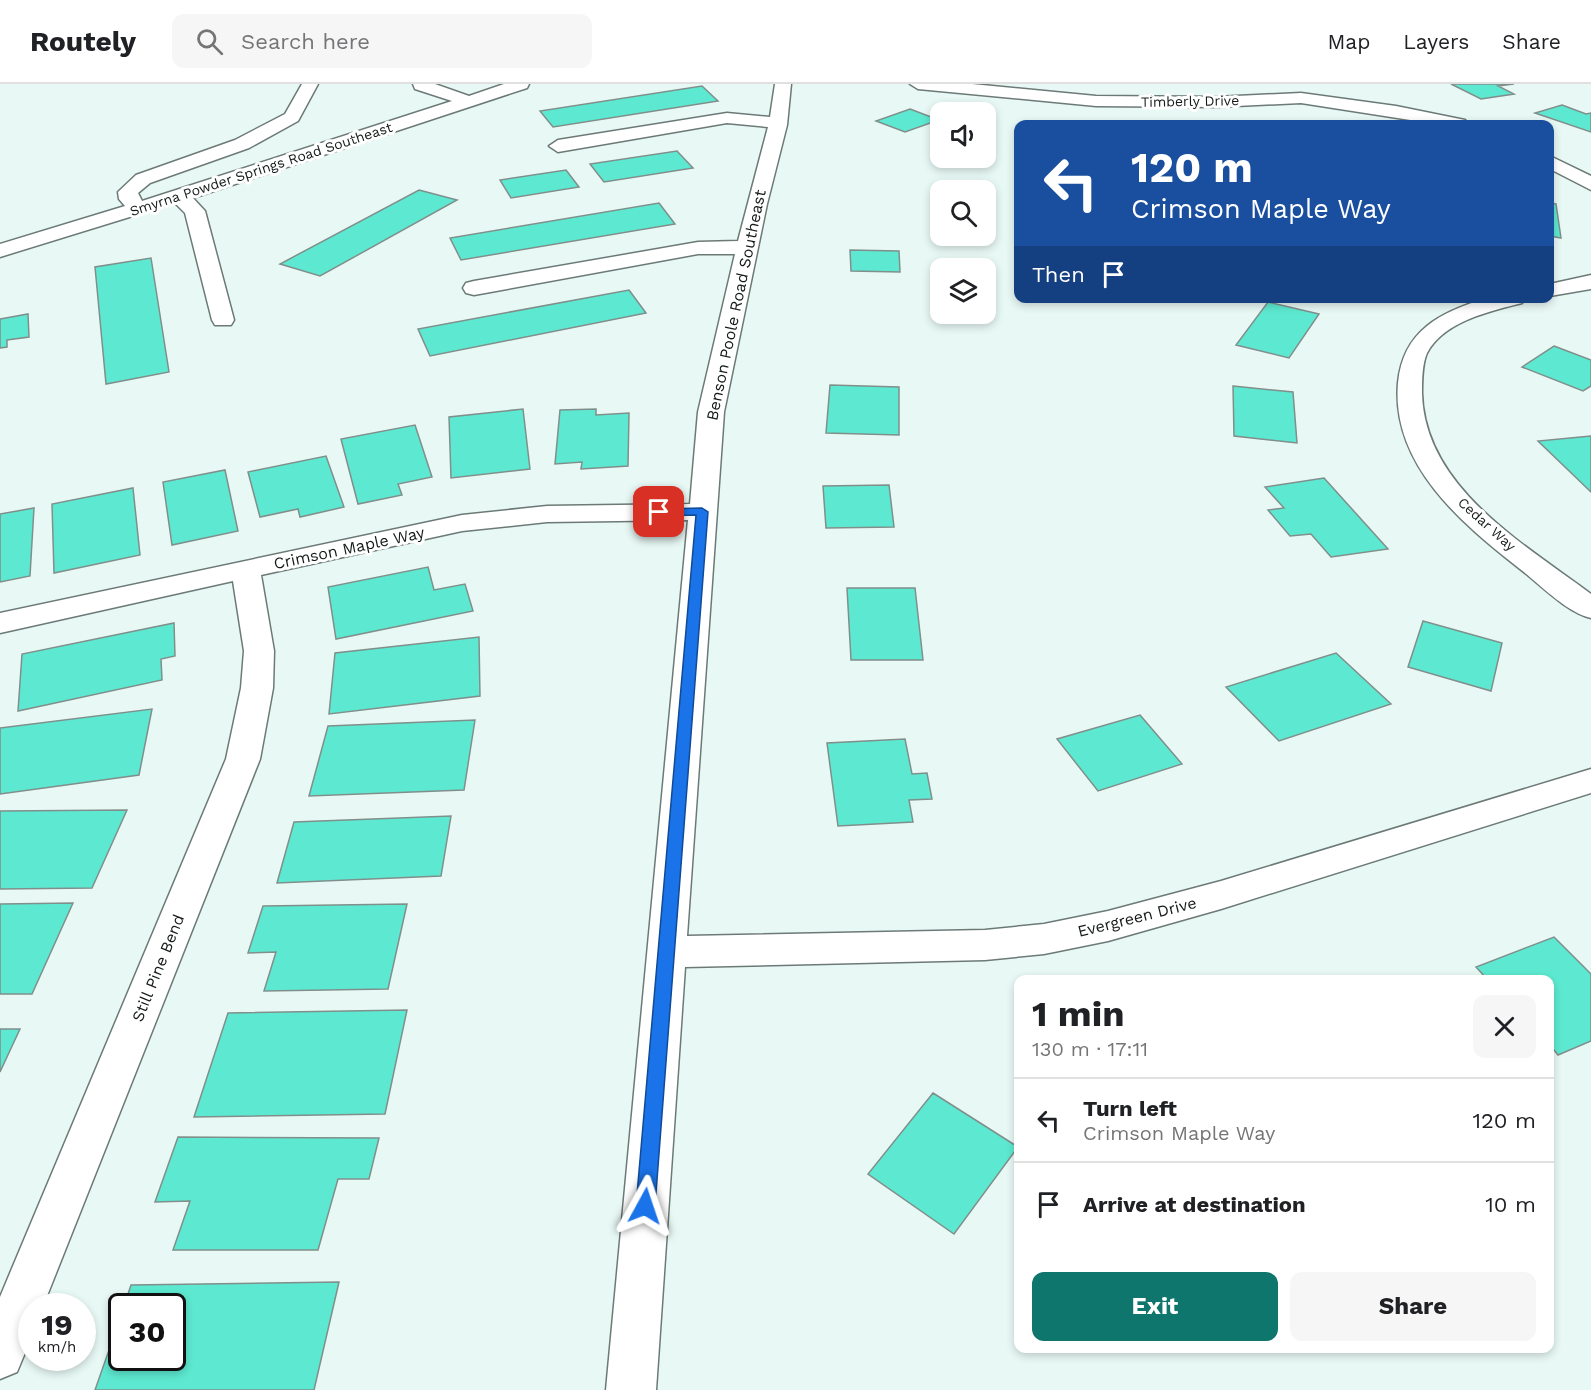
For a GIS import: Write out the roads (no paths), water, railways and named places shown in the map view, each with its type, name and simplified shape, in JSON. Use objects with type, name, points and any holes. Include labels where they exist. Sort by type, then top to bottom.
[{"type":"street","points":[[139,208],[129,199],[128,192],[143,179],[242,144],[292,117],[310,84]]},
{"type":"street","name":"Smyrna Powder Springs Road Southeast","points":[[0,251],[335,146],[520,84]]},
{"type":"street","name":"Benson Poole Road Southeast","points":[[631,1390],[711,412],[757,204],[778,123],[783,84]]},
{"type":"street","name":"Timberly Drive","points":[[918,84],[1095,101],[1216,102],[1301,98],[1396,111],[1440,120]]},
{"type":"street","points":[[1301,98],[1315,84]]},
{"type":"street","points":[[421,86],[468,101]]},
{"type":"street","points":[[292,117],[335,146]]},
{"type":"street","points":[[558,147],[727,118],[778,123]]},
{"type":"street","points":[[1554,164],[1591,184]]},
{"type":"street","points":[[179,196],[195,211],[222,320]]},
{"type":"street","points":[[474,288],[698,248],[749,247]]},
{"type":"street","points":[[1554,289],[1591,282]]},
{"type":"street","name":"Cedar Way","points":[[1499,303],[1463,315],[1434,330],[1415,353],[1410,407],[1416,436],[1433,466],[1461,502],[1497,535],[1591,609]]},
{"type":"street","name":"Crimson Maple Way","points":[[0,623],[462,524],[547,514],[702,512]]},
{"type":"street","name":"Still Pine Bend","points":[[0,1355],[243,759],[257,688],[259,651],[246,570]]},
{"type":"street","name":"Evergreen Drive","points":[[666,952],[973,945],[1044,939],[1108,926],[1221,895],[1591,781]]}]
